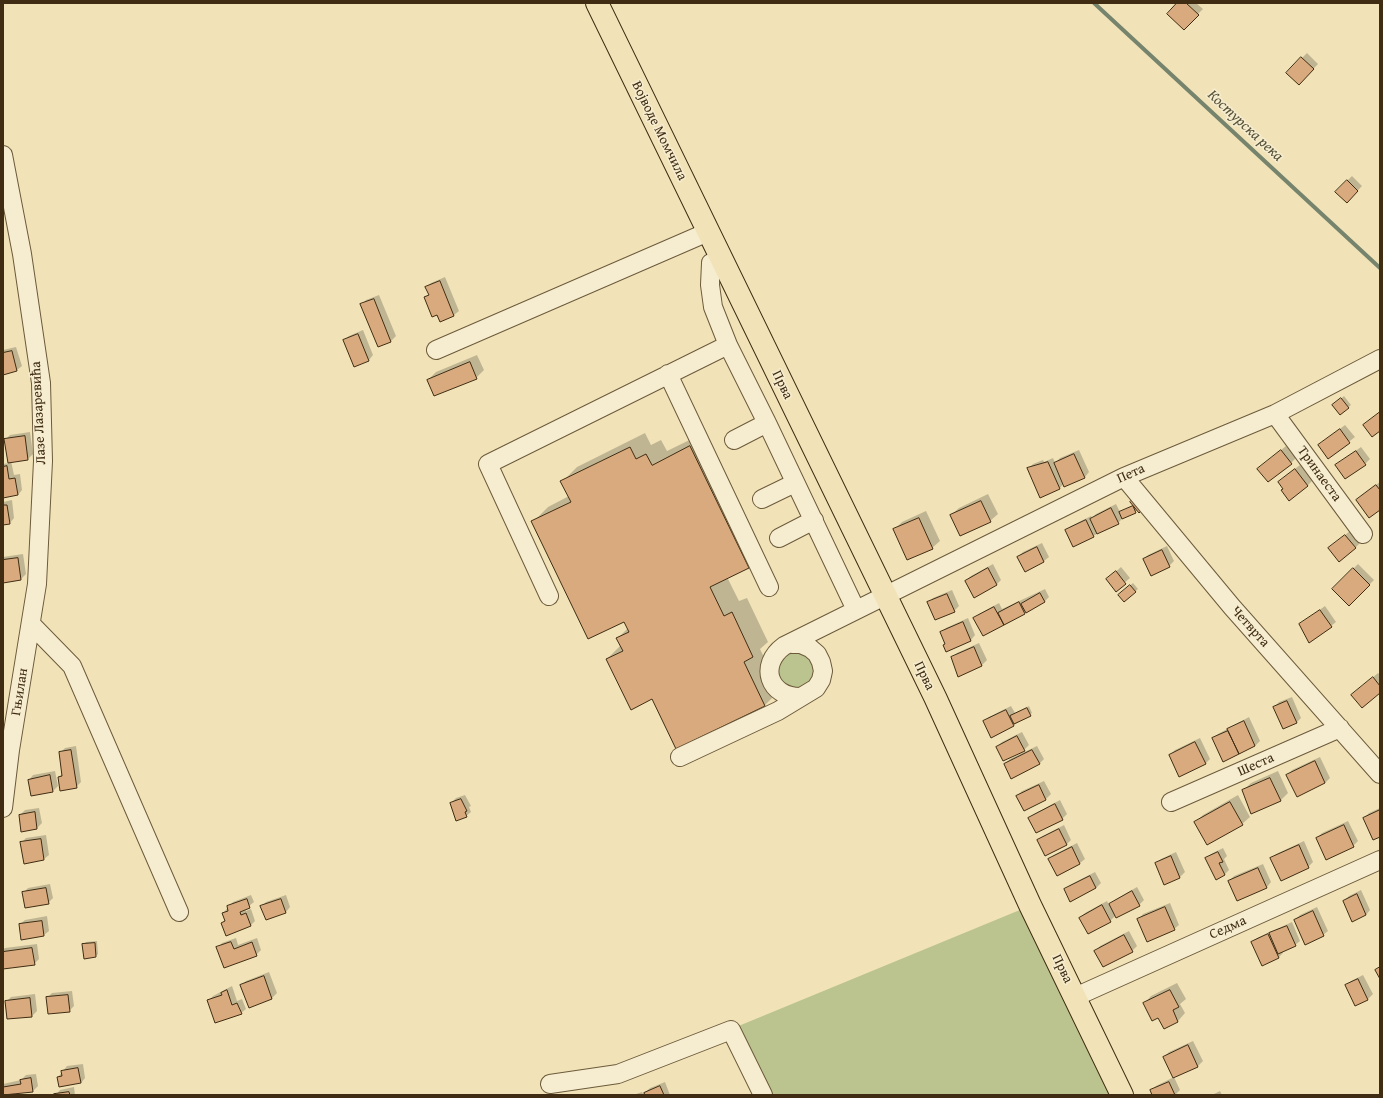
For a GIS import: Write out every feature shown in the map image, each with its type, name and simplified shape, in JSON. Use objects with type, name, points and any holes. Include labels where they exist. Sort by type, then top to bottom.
[{"type":"main road","name":"Војводе Момчила","points":[[598,3],[720,259]]},
{"type":"main road","name":"Прва","points":[[720,259],[935,697],[1030,904],[1122,1095]]},
{"type":"street","name":"Лазе Лазаревића","points":[[3,156],[22,254],[41,383],[43,468],[37,584],[31,624]]},
{"type":"street","points":[[436,350],[708,232]]},
{"type":"street","points":[[720,259],[711,263],[711,296],[728,345],[767,422],[856,610]]},
{"type":"street","points":[[548,596],[488,464],[728,345]]},
{"type":"street","name":"Пета","points":[[792,644],[856,610],[886,597],[1124,477],[1275,414],[1380,359]]},
{"type":"street","points":[[668,374],[769,587]]},
{"type":"street","name":"Тринаеста","points":[[1275,414],[1363,534]]},
{"type":"street","points":[[734,440],[767,422]]},
{"type":"street","name":"Четврта","points":[[1124,477],[1232,607],[1380,774]]},
{"type":"street","points":[[762,499],[795,483]]},
{"type":"street","points":[[779,538],[814,520]]},
{"type":"street","points":[[31,624],[72,666],[179,912]]},
{"type":"street","name":"Гњилан","points":[[3,808],[10,750],[31,624]]},
{"type":"street","points":[[680,757],[778,711],[800,697],[809,694],[816,688],[821,680],[823,671],[817,654],[810,648],[801,644],[792,644],[784,646],[772,658],[769,674],[772,683],[780,692],[792,697],[800,697]]},
{"type":"street","name":"Шеста","points":[[1171,802],[1340,728]]},
{"type":"street","name":"Седма","points":[[1075,997],[1380,860]]},
{"type":"street","points":[[550,1084],[618,1074],[731,1030],[763,1095]]},
{"type":"green space","points":[[793,652],[799,652],[810,657],[816,675],[805,689],[782,685],[780,680],[778,670],[779,661]]},
{"type":"green space","points":[[1032,905],[1126,1095],[757,1095],[724,1032]]},
{"type":"building","points":[[1177,3],[1186,3],[1199,15],[1184,30],[1167,14]]},
{"type":"building","points":[[1301,57],[1314,69],[1299,85],[1286,73]]},
{"type":"building","points":[[1347,180],[1358,191],[1347,203],[1335,192]]},
{"type":"building","points":[[440,281],[454,316],[440,322],[437,315],[432,317],[424,297],[429,295],[425,287]]},
{"type":"building","points":[[374,299],[391,342],[378,347],[360,304]]},
{"type":"building","points":[[358,334],[369,361],[354,367],[343,340]]},
{"type":"building","points":[[12,351],[17,371],[3,375],[3,353]]},
{"type":"building","points":[[470,362],[477,379],[434,396],[427,380]]},
{"type":"building","points":[[1341,398],[1349,408],[1340,415],[1332,405]]},
{"type":"building","points":[[1380,412],[1380,431],[1372,437],[1363,425]]},
{"type":"building","points":[[1340,429],[1350,443],[1328,459],[1318,445]]},
{"type":"building","points":[[25,436],[28,460],[8,463],[4,439]]},
{"type":"building","points":[[690,446],[749,568],[710,587],[724,616],[732,612],[753,657],[744,662],[765,706],[676,749],[652,699],[631,710],[606,659],[623,651],[616,638],[629,632],[624,622],[588,639],[531,521],[571,502],[560,481],[630,447],[636,459],[646,454],[652,465]]},
{"type":"building","points":[[1281,450],[1292,464],[1268,482],[1257,469]]},
{"type":"building","points":[[1356,451],[1366,465],[1345,479],[1335,465]]},
{"type":"building","points":[[1074,454],[1085,478],[1064,487],[1054,463]]},
{"type":"building","points":[[1048,462],[1060,489],[1040,498],[1027,468]]},
{"type":"building","points":[[7,466],[9,479],[15,478],[18,495],[3,498],[3,467]]},
{"type":"building","points":[[1295,469],[1308,486],[1289,501],[1281,490],[1283,489],[1278,482]]},
{"type":"building","points":[[1376,485],[1380,490],[1380,510],[1369,518],[1356,500]]},
{"type":"building","points":[[1135,497],[1144,508],[1139,513],[1130,502]]},
{"type":"building","points":[[981,501],[991,522],[960,536],[950,515]]},
{"type":"building","points":[[3,505],[7,505],[10,524],[3,525]]},
{"type":"building","points":[[1133,506],[1136,513],[1122,519],[1119,512]]},
{"type":"building","points":[[1111,508],[1119,524],[1097,534],[1090,519]]},
{"type":"building","points":[[919,518],[933,549],[907,560],[893,529]]},
{"type":"building","points":[[1086,520],[1094,537],[1073,547],[1065,530]]},
{"type":"building","points":[[1345,535],[1356,548],[1339,562],[1328,548]]},
{"type":"building","points":[[1037,547],[1044,562],[1025,572],[1017,557]]},
{"type":"building","points":[[1162,550],[1170,567],[1151,576],[1143,559]]},
{"type":"building","points":[[18,558],[21,580],[3,583],[3,560]]},
{"type":"building","points":[[988,568],[997,585],[974,598],[965,581]]},
{"type":"building","points":[[1353,568],[1370,585],[1349,606],[1332,589]]},
{"type":"building","points":[[1116,571],[1126,584],[1116,592],[1106,579]]},
{"type":"building","points":[[1130,585],[1136,592],[1124,602],[1118,595]]},
{"type":"building","points":[[1040,593],[1045,602],[1026,613],[1021,604]]},
{"type":"building","points":[[947,594],[955,612],[935,620],[927,602]]},
{"type":"building","points":[[1019,602],[1025,614],[1004,625],[998,613]]},
{"type":"building","points":[[994,607],[1004,625],[983,636],[973,618]]},
{"type":"building","points":[[1320,610],[1332,627],[1309,643],[1299,624]]},
{"type":"building","points":[[963,622],[971,641],[946,652],[943,645],[945,644],[940,632]]},
{"type":"building","points":[[974,647],[982,666],[958,677],[951,657]]},
{"type":"building","points":[[1373,677],[1380,686],[1380,693],[1362,708],[1351,695]]},
{"type":"building","points":[[1287,701],[1297,723],[1283,729],[1273,707]]},
{"type":"building","points":[[1027,708],[1031,716],[1014,724],[1010,716]]},
{"type":"building","points":[[1006,710],[1014,726],[991,738],[983,721]]},
{"type":"building","points":[[1244,721],[1255,746],[1239,754],[1227,729]]},
{"type":"building","points":[[1228,731],[1239,754],[1223,762],[1212,738]]},
{"type":"building","points":[[1017,736],[1025,751],[1003,761],[996,747]]},
{"type":"building","points":[[1195,742],[1206,764],[1179,777],[1169,755]]},
{"type":"building","points":[[71,750],[77,788],[60,791],[58,777],[62,776],[59,752]]},
{"type":"building","points":[[1032,750],[1040,764],[1011,779],[1004,764]]},
{"type":"building","points":[[1315,761],[1325,783],[1297,797],[1286,775]]},
{"type":"building","points":[[50,775],[53,792],[31,796],[28,780]]},
{"type":"building","points":[[1270,778],[1281,801],[1251,814],[1242,790]]},
{"type":"building","points":[[1039,785],[1046,800],[1024,811],[1016,796]]},
{"type":"building","points":[[461,799],[467,811],[465,812],[467,817],[456,821],[450,803]]},
{"type":"building","points":[[1230,802],[1243,825],[1207,845],[1194,822]]},
{"type":"building","points":[[1055,804],[1063,820],[1036,833],[1028,818]]},
{"type":"building","points":[[1380,810],[1380,837],[1373,840],[1363,818]]},
{"type":"building","points":[[35,812],[37,829],[21,832],[19,815]]},
{"type":"building","points":[[1344,825],[1354,847],[1326,860],[1316,838]]},
{"type":"building","points":[[1059,829],[1067,845],[1045,856],[1037,840]]},
{"type":"building","points":[[41,839],[44,860],[24,864],[20,842]]},
{"type":"building","points":[[1299,845],[1309,868],[1281,881],[1270,858]]},
{"type":"building","points":[[1072,847],[1080,864],[1057,876],[1048,859]]},
{"type":"building","points":[[1218,852],[1223,862],[1219,863],[1225,875],[1216,880],[1205,858]]},
{"type":"building","points":[[1171,856],[1180,878],[1164,885],[1155,863]]},
{"type":"building","points":[[1258,868],[1267,888],[1237,901],[1228,881]]},
{"type":"building","points":[[1090,876],[1096,888],[1070,902],[1064,889]]},
{"type":"building","points":[[46,888],[49,904],[25,908],[22,892]]},
{"type":"building","points":[[1132,891],[1140,906],[1116,918],[1109,904]]},
{"type":"building","points":[[1357,894],[1366,915],[1352,922],[1343,901]]},
{"type":"building","points":[[247,899],[250,908],[240,912],[241,915],[246,913],[251,926],[226,936],[221,923],[225,921],[222,913],[228,911],[227,906]]},
{"type":"building","points":[[281,899],[286,913],[266,920],[260,906]]},
{"type":"building","points":[[1102,905],[1111,922],[1088,934],[1079,918]]},
{"type":"building","points":[[1165,907],[1175,930],[1147,942],[1137,919]]},
{"type":"building","points":[[1313,911],[1324,936],[1305,945],[1294,920]]},
{"type":"building","points":[[42,921],[44,936],[21,940],[19,924]]},
{"type":"building","points":[[1287,926],[1296,946],[1278,954],[1269,933]]},
{"type":"building","points":[[1268,934],[1279,958],[1262,966],[1251,942]]},
{"type":"building","points":[[1124,935],[1133,952],[1103,967],[1094,951]]},
{"type":"building","points":[[231,942],[234,949],[252,942],[257,956],[224,968],[216,947]]},
{"type":"building","points":[[95,943],[96,957],[84,959],[82,944]]},
{"type":"building","points":[[32,948],[35,965],[3,969],[3,952]]},
{"type":"building","points":[[1380,967],[1380,979],[1375,970]]},
{"type":"building","points":[[264,976],[272,999],[249,1008],[240,985]]},
{"type":"building","points":[[1358,979],[1368,1000],[1355,1006],[1345,985]]},
{"type":"building","points":[[227,990],[232,1005],[237,1003],[242,1014],[215,1023],[207,1000],[222,995],[221,993]]},
{"type":"building","points":[[1170,990],[1179,1007],[1173,1010],[1178,1022],[1164,1029],[1158,1018],[1152,1021],[1143,1003]]},
{"type":"building","points":[[68,995],[70,1012],[48,1014],[46,997]]},
{"type":"building","points":[[30,998],[32,1017],[7,1019],[5,1001]]},
{"type":"building","points":[[1188,1045],[1198,1067],[1173,1078],[1163,1057]]},
{"type":"building","points":[[78,1068],[81,1083],[59,1087],[57,1077],[62,1076],[61,1071]]},
{"type":"building","points":[[31,1078],[33,1092],[3,1095],[3,1087],[21,1084],[20,1080]]},
{"type":"building","points":[[1169,1082],[1175,1095],[1152,1095],[1150,1090]]},
{"type":"building","points":[[660,1086],[664,1095],[645,1095],[644,1093]]},
{"type":"building","points":[[69,1092],[70,1095],[54,1094]]},
{"type":"waterway","name":"Костурска река","points":[[1094,3],[1380,268]]}]
